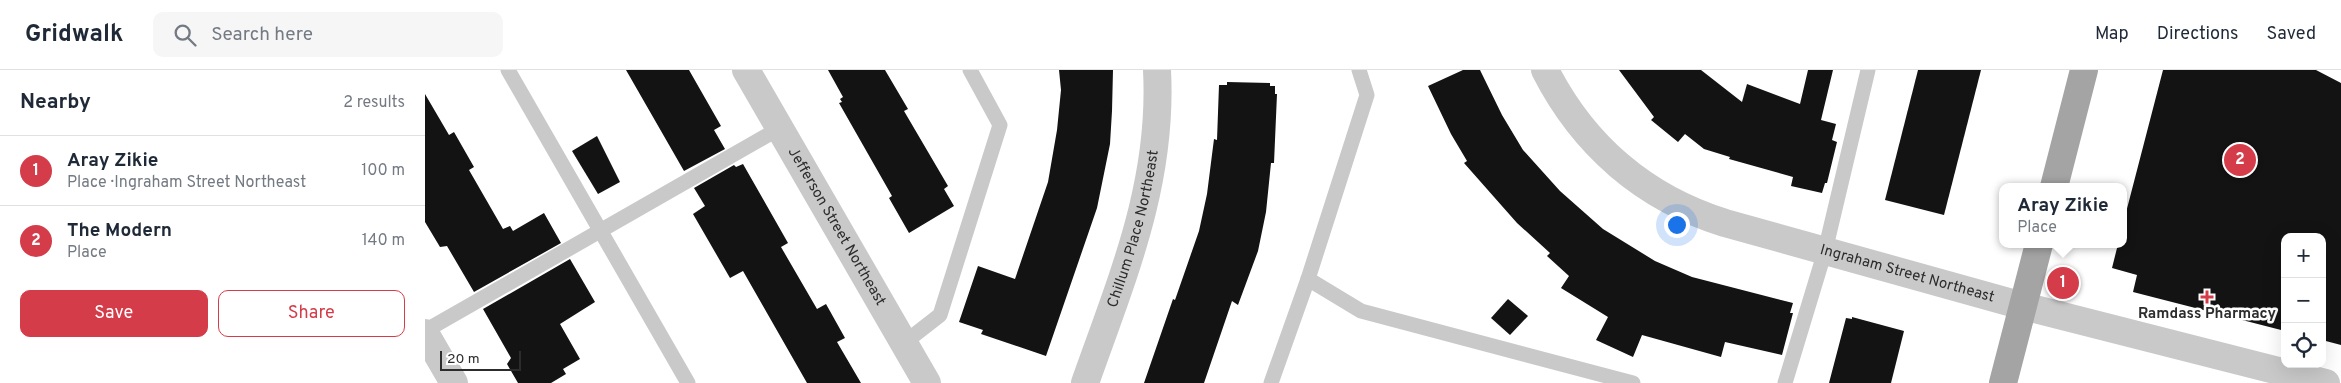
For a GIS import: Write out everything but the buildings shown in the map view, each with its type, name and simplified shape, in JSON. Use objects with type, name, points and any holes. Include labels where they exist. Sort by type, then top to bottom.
[{"type":"main road","points":[[2055,183],[2084,70]]},
{"type":"main road","points":[[2003,383],[2038,248]]},
{"type":"street","name":"Jefferson Street Northeast","points":[[746,70],[927,383]]},
{"type":"street","name":"Chillum Place Northeast","points":[[1085,383],[1133,246],[1149,188],[1158,114],[1157,70]]},
{"type":"street","name":"Ingraham Street Northeast","points":[[1545,70],[1563,102],[1592,140],[1620,168],[1644,186],[1686,209],[1712,219],[2023,306],[2327,383]]},
{"type":"street","points":[[425,332],[454,383]]},
{"type":"lane","points":[[507,70],[688,383]]},
{"type":"lane","points":[[904,343],[940,315],[1000,125],[970,70]]},
{"type":"lane","points":[[1271,383],[1308,279],[1367,95],[1359,70]]},
{"type":"lane","points":[[1785,383],[1825,251],[1868,70]]},
{"type":"lane","points":[[425,332],[780,128]]},
{"type":"lane","points":[[1308,279],[1361,311],[1633,383]]},
{"type":"place","name":"The Modern","points":[[2240,160]]},
{"type":"place","name":"Aray Zikie","points":[[2063,283]]},
{"type":"place","name":"Ramdass Pharmacy","points":[[2207,297]]}]
